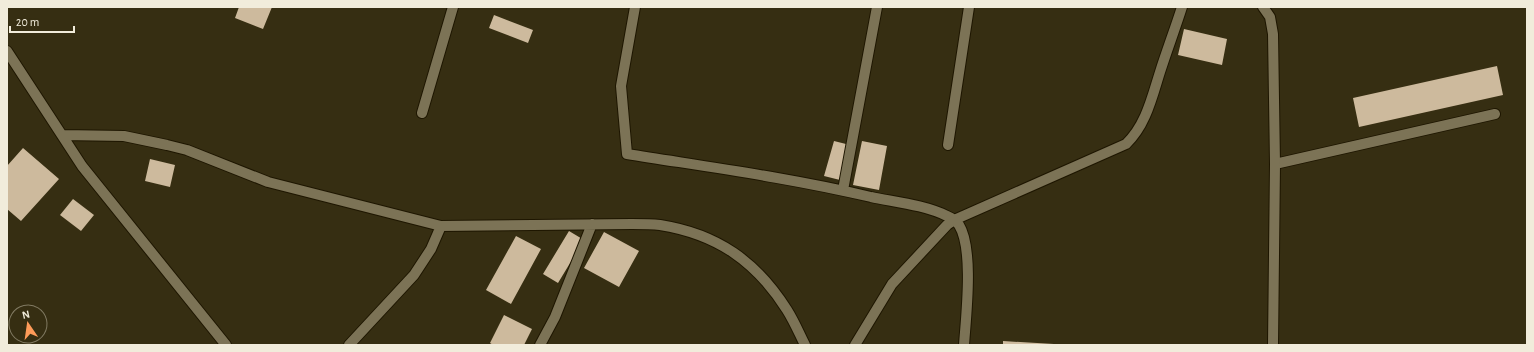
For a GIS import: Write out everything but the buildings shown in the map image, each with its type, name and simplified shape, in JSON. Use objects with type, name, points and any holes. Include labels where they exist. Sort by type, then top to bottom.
[{"type":"street","points":[[422,113],[453,7]]},
{"type":"street","points":[[635,7],[621,86],[627,154],[843,190],[938,212],[954,220],[963,234],[967,248],[968,263],[964,345]]},
{"type":"street","points":[[843,190],[876,7]]},
{"type":"street","points":[[948,145],[969,7]]},
{"type":"street","points":[[855,345],[892,284],[937,234],[954,220],[1126,144],[1142,122],[1152,98],[1182,7]]},
{"type":"street","points":[[1263,7],[1270,17],[1273,34],[1275,164],[1273,345]]},
{"type":"street","points":[[7,51],[82,166],[226,345]]},
{"type":"street","points":[[1275,164],[1495,114]]},
{"type":"street","points":[[62,135],[124,136],[167,145],[187,150],[268,182],[442,226],[592,224],[659,225],[708,238],[724,246],[740,257],[761,276],[787,310],[805,345]]},
{"type":"street","points":[[540,345],[555,317],[592,224]]},
{"type":"street","points":[[349,345],[414,275],[431,249],[442,226]]}]
